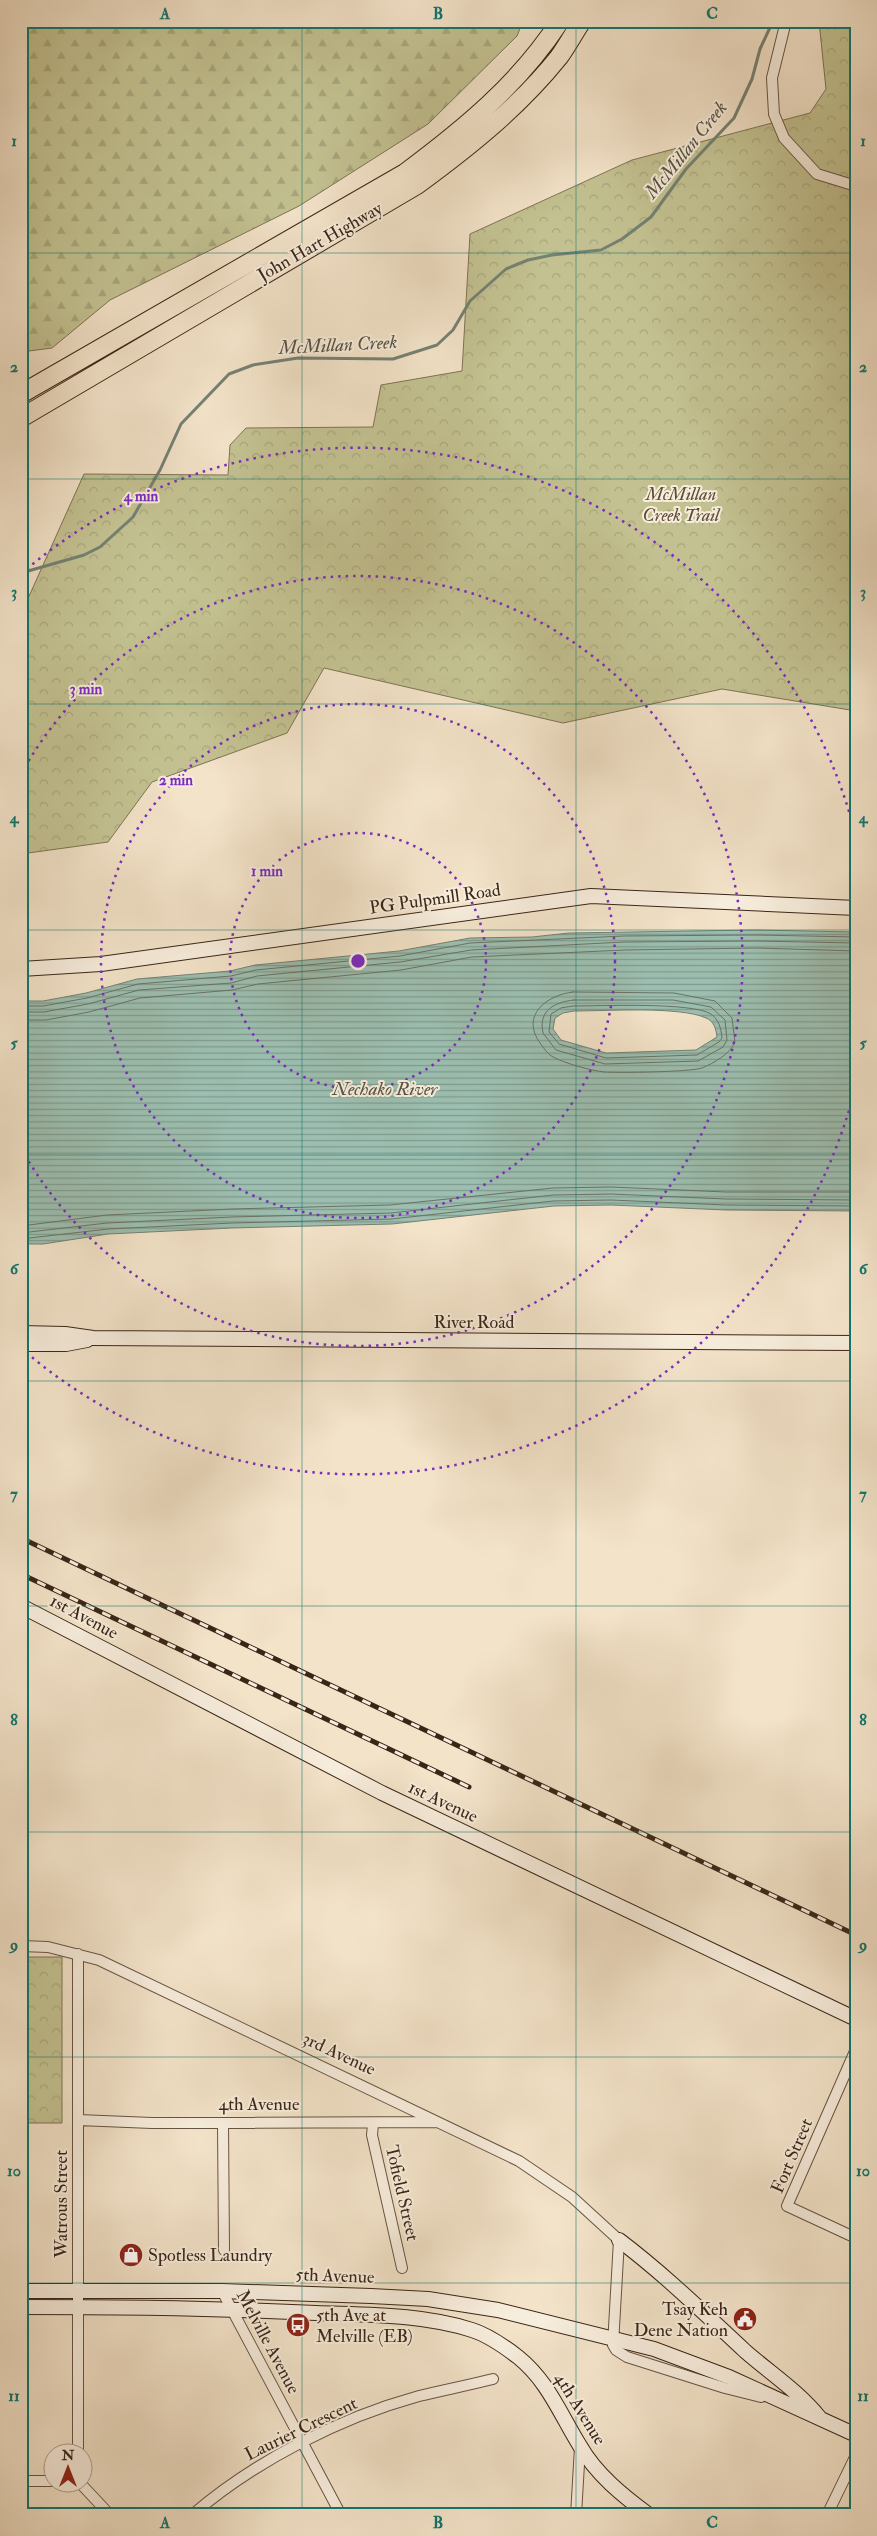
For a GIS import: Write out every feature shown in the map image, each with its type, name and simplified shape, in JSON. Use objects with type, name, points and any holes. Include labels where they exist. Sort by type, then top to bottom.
[{"type":"highway","name":"John Hart Highway","points":[[21,394],[405,173],[460,132],[502,94],[545,44],[560,21]]},
{"type":"highway","name":"John Hart Highway","points":[[21,418],[418,184],[470,146],[512,107],[559,56],[582,21]]},
{"type":"main road","name":"PG Pulpmill Road","points":[[21,969],[101,964],[590,896],[856,908]]},
{"type":"main road","name":"River Road","points":[[21,1333],[66,1334],[93,1338],[856,1343]]},
{"type":"main road","name":"River Road","points":[[21,1344],[66,1344],[93,1338]]},
{"type":"main road","name":"1st Avenue","points":[[21,1606],[382,1793],[856,2019]]},
{"type":"main road","points":[[619,2240],[644,2259],[747,2352],[803,2397],[820,2418],[856,2435]]},
{"type":"main road","name":"5th Avenue","points":[[21,2291],[222,2290],[428,2300],[498,2310],[614,2337],[700,2365],[775,2400],[820,2418]]},
{"type":"main road","points":[[21,2308],[232,2309]]},
{"type":"main road","name":"4th Avenue","points":[[232,2309],[392,2316],[442,2322],[474,2331],[498,2343],[535,2374],[554,2398],[580,2447],[603,2477],[649,2515]]},
{"type":"street","points":[[786,21],[772,78],[774,114],[784,138],[817,174],[856,186]]},
{"type":"street","name":"3rd Avenue","points":[[21,1946],[48,1947],[98,1960],[440,2122],[519,2161],[545,2177],[572,2197],[619,2240]]},
{"type":"street","name":"Watrous Street","points":[[78,1954],[78,2444]]},
{"type":"street","name":"Fort Street","points":[[856,2049],[787,2206],[856,2238]]},
{"type":"street","name":"4th Avenue","points":[[78,2120],[373,2124],[440,2122]]},
{"type":"street","points":[[223,2123],[224,2250]]},
{"type":"street","name":"Tofield Street","points":[[373,2124],[372,2135],[402,2268]]},
{"type":"street","points":[[614,2337],[619,2240]]},
{"type":"street","name":"Melville Avenue","points":[[222,2290],[341,2515]]},
{"type":"street","name":"Laurier Crescent","points":[[192,2515],[245,2473],[337,2425],[418,2396],[493,2379]]},
{"type":"street","points":[[576,2515],[580,2447]]},
{"type":"street","points":[[827,2515],[856,2455]]},
{"type":"street","points":[[21,2481],[42,2481]]},
{"type":"street","points":[[90,2494],[110,2515]]},
{"type":"green space","points":[[21,21],[523,21],[517,36],[428,124],[299,206],[110,300],[52,348],[21,352]]},
{"type":"green space","name":"McMillan Creek Trail","points":[[819,21],[856,21],[856,711],[722,689],[563,723],[324,668],[287,733],[152,782],[108,842],[21,854],[21,614],[84,474],[228,475],[230,445],[246,428],[373,427],[381,385],[462,371],[470,234],[632,160],[810,113],[826,89]]},
{"type":"green space","points":[[21,1957],[62,1957],[62,2123],[21,2123]]},
{"type":"water","name":"Nechako River","points":[[756,930],[856,932],[856,1211],[726,1210],[611,1205],[554,1206],[392,1224],[232,1228],[108,1234],[43,1244],[21,1244],[21,1001],[43,1001],[86,993],[137,979],[230,971],[255,965],[399,951],[470,938],[532,937],[569,933]],"holes":[[[623,1010],[694,1014],[711,1021],[717,1037],[696,1050],[606,1053],[561,1040],[553,1029],[555,1018],[563,1013]]]},
{"type":"waterway","name":"McMillan Creek","points":[[21,573],[84,555],[100,547],[133,517],[160,470],[181,424],[229,374],[253,365],[298,358],[393,359],[437,345],[453,330],[470,301],[506,269],[528,260],[552,255],[601,250],[622,239],[651,217],[686,169],[734,118],[752,79],[760,49],[773,21]]},
{"type":"railway","points":[[21,1538],[856,1935]]},
{"type":"railway","points":[[21,1574],[469,1787]]},
{"type":"place","name":"Spotless Laundry","points":[[131,2255]]},
{"type":"place","name":"Tsay Keh Dene Nation","points":[[745,2319]]},
{"type":"place","name":"5th Ave at Melville (EB)","points":[[298,2325]]}]
